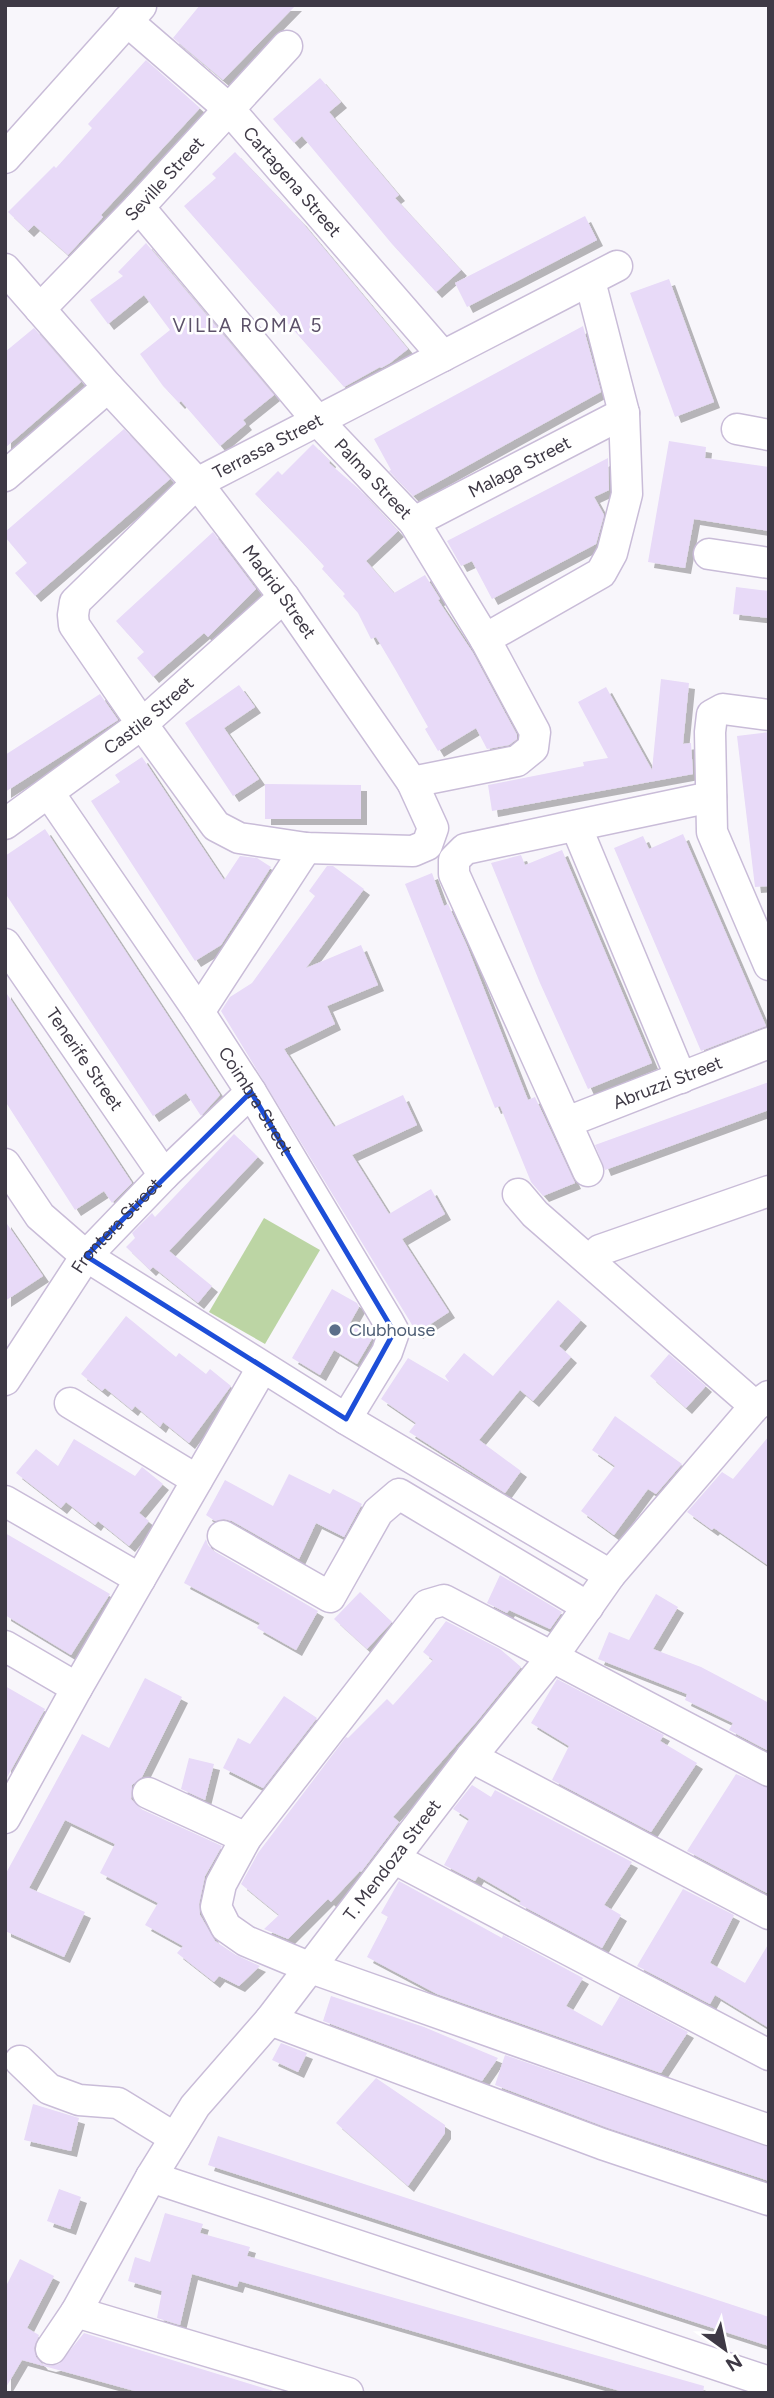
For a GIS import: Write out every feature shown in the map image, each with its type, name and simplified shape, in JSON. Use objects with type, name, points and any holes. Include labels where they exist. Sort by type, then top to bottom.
[{"type":"street","name":"Cartagena Street","points":[[134,13],[229,109],[443,356]]},
{"type":"street","points":[[5,158],[134,13]]},
{"type":"street","name":"Seville Street","points":[[18,292],[139,207],[287,46]]},
{"type":"street","name":"Palma Street","points":[[139,207],[317,419],[414,522],[485,639],[535,732],[533,748],[517,761],[412,782]]},
{"type":"street","name":"Terrassa Street","points":[[306,848],[239,838],[216,826],[74,625],[75,601],[198,483],[317,419],[617,266]]},
{"type":"street","points":[[485,639],[601,573],[612,553],[627,494],[624,413],[590,281]]},
{"type":"street","name":"Madrid Street","points":[[18,292],[198,483],[284,597],[412,782],[433,828],[427,845],[413,851],[306,848]]},
{"type":"street","points":[[5,475],[108,387]]},
{"type":"street","name":"Malaga Street","points":[[414,522],[624,413]]},
{"type":"street","points":[[737,429],[769,435]]},
{"type":"street","points":[[709,554],[769,563]]},
{"type":"street","name":"Castile Street","points":[[5,824],[142,724],[284,597]]},
{"type":"street","points":[[769,715],[723,709],[712,715],[710,732],[712,832],[769,965]]},
{"type":"street","name":"Coimbra Street","points":[[49,793],[251,1092],[394,1332],[387,1352],[346,1419]]},
{"type":"street","points":[[588,1171],[454,874],[454,860],[465,849],[711,797]]},
{"type":"street","points":[[576,826],[681,1077]]},
{"type":"street","points":[[199,1012],[306,848]]},
{"type":"street","name":"Tenerife Street","points":[[5,944],[164,1175]]},
{"type":"street","name":"Abruzzi Street","points":[[567,1122],[769,1043]]},
{"type":"street","name":"Frontera Street","points":[[5,1380],[86,1256],[164,1175],[251,1092]]},
{"type":"street","points":[[5,1164],[40,1216],[86,1256],[262,1368],[610,1575]]},
{"type":"street","points":[[600,1250],[769,1191]]},
{"type":"street","points":[[518,1194],[535,1214],[762,1401]]},
{"type":"street","points":[[9,1804],[262,1368]]},
{"type":"street","name":"T. Mendoza Street","points":[[51,2348],[76,2312],[151,2177],[195,2105],[270,2020],[471,1757],[553,1656],[610,1575],[762,1401]]},
{"type":"street","points":[[70,1403],[197,1479]]},
{"type":"street","points":[[223,1536],[330,1597],[378,1512],[399,1494],[588,1607]]},
{"type":"street","points":[[5,1501],[140,1579]]},
{"type":"street","points":[[769,1771],[444,1600],[426,1605],[246,1838],[221,1884],[216,1907],[226,1927],[246,1941],[310,1968],[769,2130]]},
{"type":"street","points":[[5,1646],[77,1688]]},
{"type":"street","points":[[471,1757],[769,1914]]},
{"type":"street","points":[[148,1793],[246,1838]]},
{"type":"street","points":[[395,1859],[769,2055]]},
{"type":"street","points":[[270,2020],[602,2144],[769,2200]]},
{"type":"street","points":[[20,2061],[49,2089],[79,2100],[117,2103],[175,2138]]},
{"type":"street","points":[[151,2177],[769,2382]]},
{"type":"street","points":[[76,2312],[348,2393]]},
{"type":"highlighted area","points":[[251,1092],[394,1332],[346,1419],[86,1256]]},
{"type":"green space","points":[[264,1218],[320,1250],[265,1344],[209,1312]]},
{"type":"building","points":[[200,5],[296,5],[223,80],[173,38]]},
{"type":"building","points":[[146,60],[200,108],[101,215],[103,217],[68,255],[34,225],[28,231],[8,212],[54,166],[56,168],[92,128],[88,124]]},
{"type":"building","points":[[320,78],[341,102],[329,112],[399,195],[395,198],[461,270],[436,292],[392,244],[302,136],[294,143],[273,119]]},
{"type":"building","points":[[235,152],[301,221],[408,349],[390,363],[344,387],[184,206],[216,178],[212,174]]},
{"type":"building","points":[[585,216],[597,240],[467,307],[455,283]]},
{"type":"building","points":[[146,243],[274,395],[243,420],[246,424],[220,446],[181,401],[179,403],[163,386],[140,354],[170,330],[144,295],[108,324],[90,300],[123,276],[118,272]]},
{"type":"building","points":[[669,279],[714,402],[675,417],[630,293]]},
{"type":"building","points":[[583,326],[601,392],[413,496],[389,471],[391,470],[374,439]]},
{"type":"building","points":[[34,328],[81,382],[5,448],[5,352]]},
{"type":"building","points":[[124,429],[170,479],[35,596],[15,573],[27,563],[5,537],[5,532]]},
{"type":"building","points":[[669,441],[706,447],[705,458],[769,467],[769,531],[694,519],[685,568],[648,562]]},
{"type":"building","points":[[313,444],[398,531],[366,561],[394,593],[425,575],[473,653],[517,735],[517,739],[509,745],[487,749],[476,728],[438,751],[425,729],[428,727],[376,637],[371,639],[358,613],[343,596],[345,594],[322,569],[324,566],[255,494],[278,471],[282,475]]},
{"type":"building","points":[[608,458],[609,490],[594,497],[604,515],[596,544],[492,599],[472,561],[461,566],[447,541]]},
{"type":"building","points":[[213,532],[256,589],[208,637],[204,633],[153,677],[137,658],[144,652],[116,621]]},
{"type":"building","points":[[736,587],[769,591],[769,618],[733,614]]},
{"type":"building","points":[[661,679],[689,683],[683,744],[691,743],[693,774],[492,811],[488,785],[584,766],[583,762],[608,758],[578,702],[606,687],[652,770]]},
{"type":"building","points":[[239,685],[255,707],[224,728],[259,779],[233,796],[185,723]]},
{"type":"building","points":[[100,694],[118,720],[5,792],[5,755]]},
{"type":"building","points":[[769,732],[769,886],[755,887],[737,736]]},
{"type":"building","points":[[142,757],[224,880],[240,856],[257,858],[271,867],[221,945],[195,961],[91,801],[120,782],[115,775]]},
{"type":"building","points":[[265,784],[361,785],[361,819],[265,819]]},
{"type":"building","points":[[45,829],[220,1095],[201,1116],[186,1093],[153,1116],[5,893],[5,856]]},
{"type":"building","points":[[683,834],[766,1026],[701,1051],[614,848],[643,836],[649,849]]},
{"type":"building","points":[[562,850],[652,1063],[588,1089],[540,983],[491,863],[521,855],[525,865]]},
{"type":"building","points":[[327,866],[333,866],[364,889],[306,968],[361,945],[378,985],[327,1006],[335,1024],[284,1049],[334,1127],[403,1095],[417,1125],[352,1155],[389,1214],[431,1189],[445,1214],[402,1239],[449,1312],[417,1333],[221,1011],[230,997],[252,983],[315,896],[309,891]]},
{"type":"building","points":[[432,873],[444,906],[448,904],[467,946],[528,1100],[535,1097],[575,1183],[543,1196],[531,1182],[500,1106],[495,1108],[405,884]]},
{"type":"building","points":[[5,991],[132,1183],[112,1203],[104,1191],[75,1210],[5,1101]]},
{"type":"building","points":[[769,1082],[769,1110],[605,1170],[595,1145]]},
{"type":"building","points":[[234,1134],[258,1157],[169,1251],[212,1286],[198,1303],[153,1267],[150,1270],[126,1247],[135,1238],[132,1233],[152,1213],[155,1217]]},
{"type":"building","points":[[5,1221],[43,1276],[5,1301]]},
{"type":"building","name":"Clubhouse","points":[[332,1289],[357,1303],[359,1307],[350,1323],[373,1337],[357,1364],[334,1350],[320,1375],[292,1358]]},
{"type":"building","points":[[558,1300],[581,1320],[559,1346],[571,1357],[533,1401],[520,1390],[479,1440],[521,1471],[505,1493],[409,1432],[416,1423],[381,1399],[408,1358],[449,1382],[445,1376],[464,1353],[493,1376]]},
{"type":"building","points":[[126,1316],[176,1357],[179,1353],[206,1374],[210,1369],[231,1386],[189,1443],[163,1422],[160,1427],[135,1406],[132,1410],[105,1388],[102,1391],[81,1374]]},
{"type":"building","points":[[669,1354],[706,1386],[686,1408],[650,1376]]},
{"type":"building","points":[[615,1416],[682,1464],[656,1494],[648,1489],[614,1535],[581,1511],[615,1466],[592,1450]]},
{"type":"building","points":[[769,1436],[769,1566],[687,1512],[722,1472],[733,1479]]},
{"type":"building","points":[[74,1439],[135,1476],[142,1467],[163,1484],[139,1513],[149,1521],[129,1546],[98,1521],[95,1525],[66,1502],[61,1508],[16,1473],[36,1449],[58,1466]]},
{"type":"building","points":[[289,1474],[330,1494],[333,1489],[362,1504],[344,1537],[316,1523],[299,1559],[232,1521],[215,1521],[206,1515],[225,1480],[273,1506]]},
{"type":"building","points":[[5,1533],[110,1594],[71,1655],[5,1615]]},
{"type":"building","points":[[206,1539],[214,1551],[318,1611],[296,1650],[257,1628],[260,1623],[184,1583]]},
{"type":"building","points":[[500,1575],[562,1612],[550,1629],[487,1603]]},
{"type":"building","points":[[360,1592],[392,1622],[367,1649],[334,1619]]},
{"type":"building","points":[[656,1594],[678,1607],[653,1649],[701,1667],[769,1703],[769,1751],[729,1730],[733,1723],[685,1700],[687,1694],[598,1659],[609,1632],[629,1640]]},
{"type":"building","points":[[446,1621],[500,1649],[521,1667],[393,1817],[399,1822],[361,1872],[331,1902],[328,1899],[288,1939],[264,1929],[279,1915],[241,1884],[258,1853],[346,1737],[387,1699],[393,1705],[433,1660],[423,1652]]},
{"type":"building","points":[[145,1678],[182,1697],[142,1777],[132,1785],[131,1799],[141,1809],[222,1846],[205,1876],[199,1904],[200,1915],[215,1941],[260,1966],[239,1986],[219,1976],[214,1982],[177,1953],[183,1946],[145,1925],[158,1903],[100,1873],[115,1844],[65,1820],[29,1888],[85,1912],[64,1957],[5,1931],[5,1875],[82,1734],[109,1748]]},
{"type":"building","points":[[557,1679],[664,1735],[660,1741],[697,1763],[651,1832],[552,1780],[569,1746],[531,1723]]},
{"type":"building","points":[[5,1686],[45,1709],[5,1781]]},
{"type":"building","points":[[284,1696],[317,1718],[263,1788],[223,1768],[238,1738],[250,1744]]},
{"type":"building","points":[[189,1758],[214,1764],[205,1800],[181,1789]]},
{"type":"building","points":[[736,1774],[769,1788],[769,1894],[687,1851]]},
{"type":"building","points":[[472,1785],[491,1797],[495,1790],[632,1862],[604,1905],[621,1915],[602,1948],[519,1904],[521,1901],[478,1876],[475,1881],[444,1865],[469,1819],[453,1809]]},
{"type":"building","points":[[399,1881],[502,1938],[503,1935],[583,1978],[566,2006],[602,2026],[620,1996],[688,2032],[661,2073],[437,1994],[367,1957],[388,1917],[381,1913]]},
{"type":"building","points":[[683,1889],[734,1915],[710,1963],[745,1983],[769,1943],[769,2028],[715,1995],[710,2004],[637,1966]]},
{"type":"building","points":[[331,1996],[424,2027],[498,2058],[482,2081],[323,2021]]},
{"type":"building","points":[[281,2043],[307,2053],[298,2072],[272,2060]]},
{"type":"building","points":[[505,2055],[769,2147],[769,2181],[608,2128],[495,2085]]},
{"type":"building","points":[[376,2078],[445,2125],[445,2133],[408,2186],[336,2123]]},
{"type":"building","points":[[33,2104],[79,2118],[71,2151],[24,2140]]},
{"type":"building","points":[[218,2136],[769,2317],[769,2346],[208,2165]]},
{"type":"building","points":[[59,2189],[81,2197],[70,2229],[47,2221]]},
{"type":"building","points":[[165,2213],[203,2224],[200,2233],[250,2247],[247,2256],[704,2386],[703,2393],[627,2393],[239,2281],[237,2287],[192,2274],[180,2325],[157,2318],[162,2291],[128,2281],[135,2257],[150,2262]]},
{"type":"building","points":[[20,2259],[54,2276],[27,2328],[39,2335],[34,2348],[36,2357],[42,2364],[59,2364],[84,2333],[280,2393],[142,2393],[22,2360],[5,2389],[5,2288]]},
{"type":"place","name":"Clubhouse","points":[[335,1330]]},
{"type":"district","name":"VILLA ROMA 5","points":[[248,325]]}]
